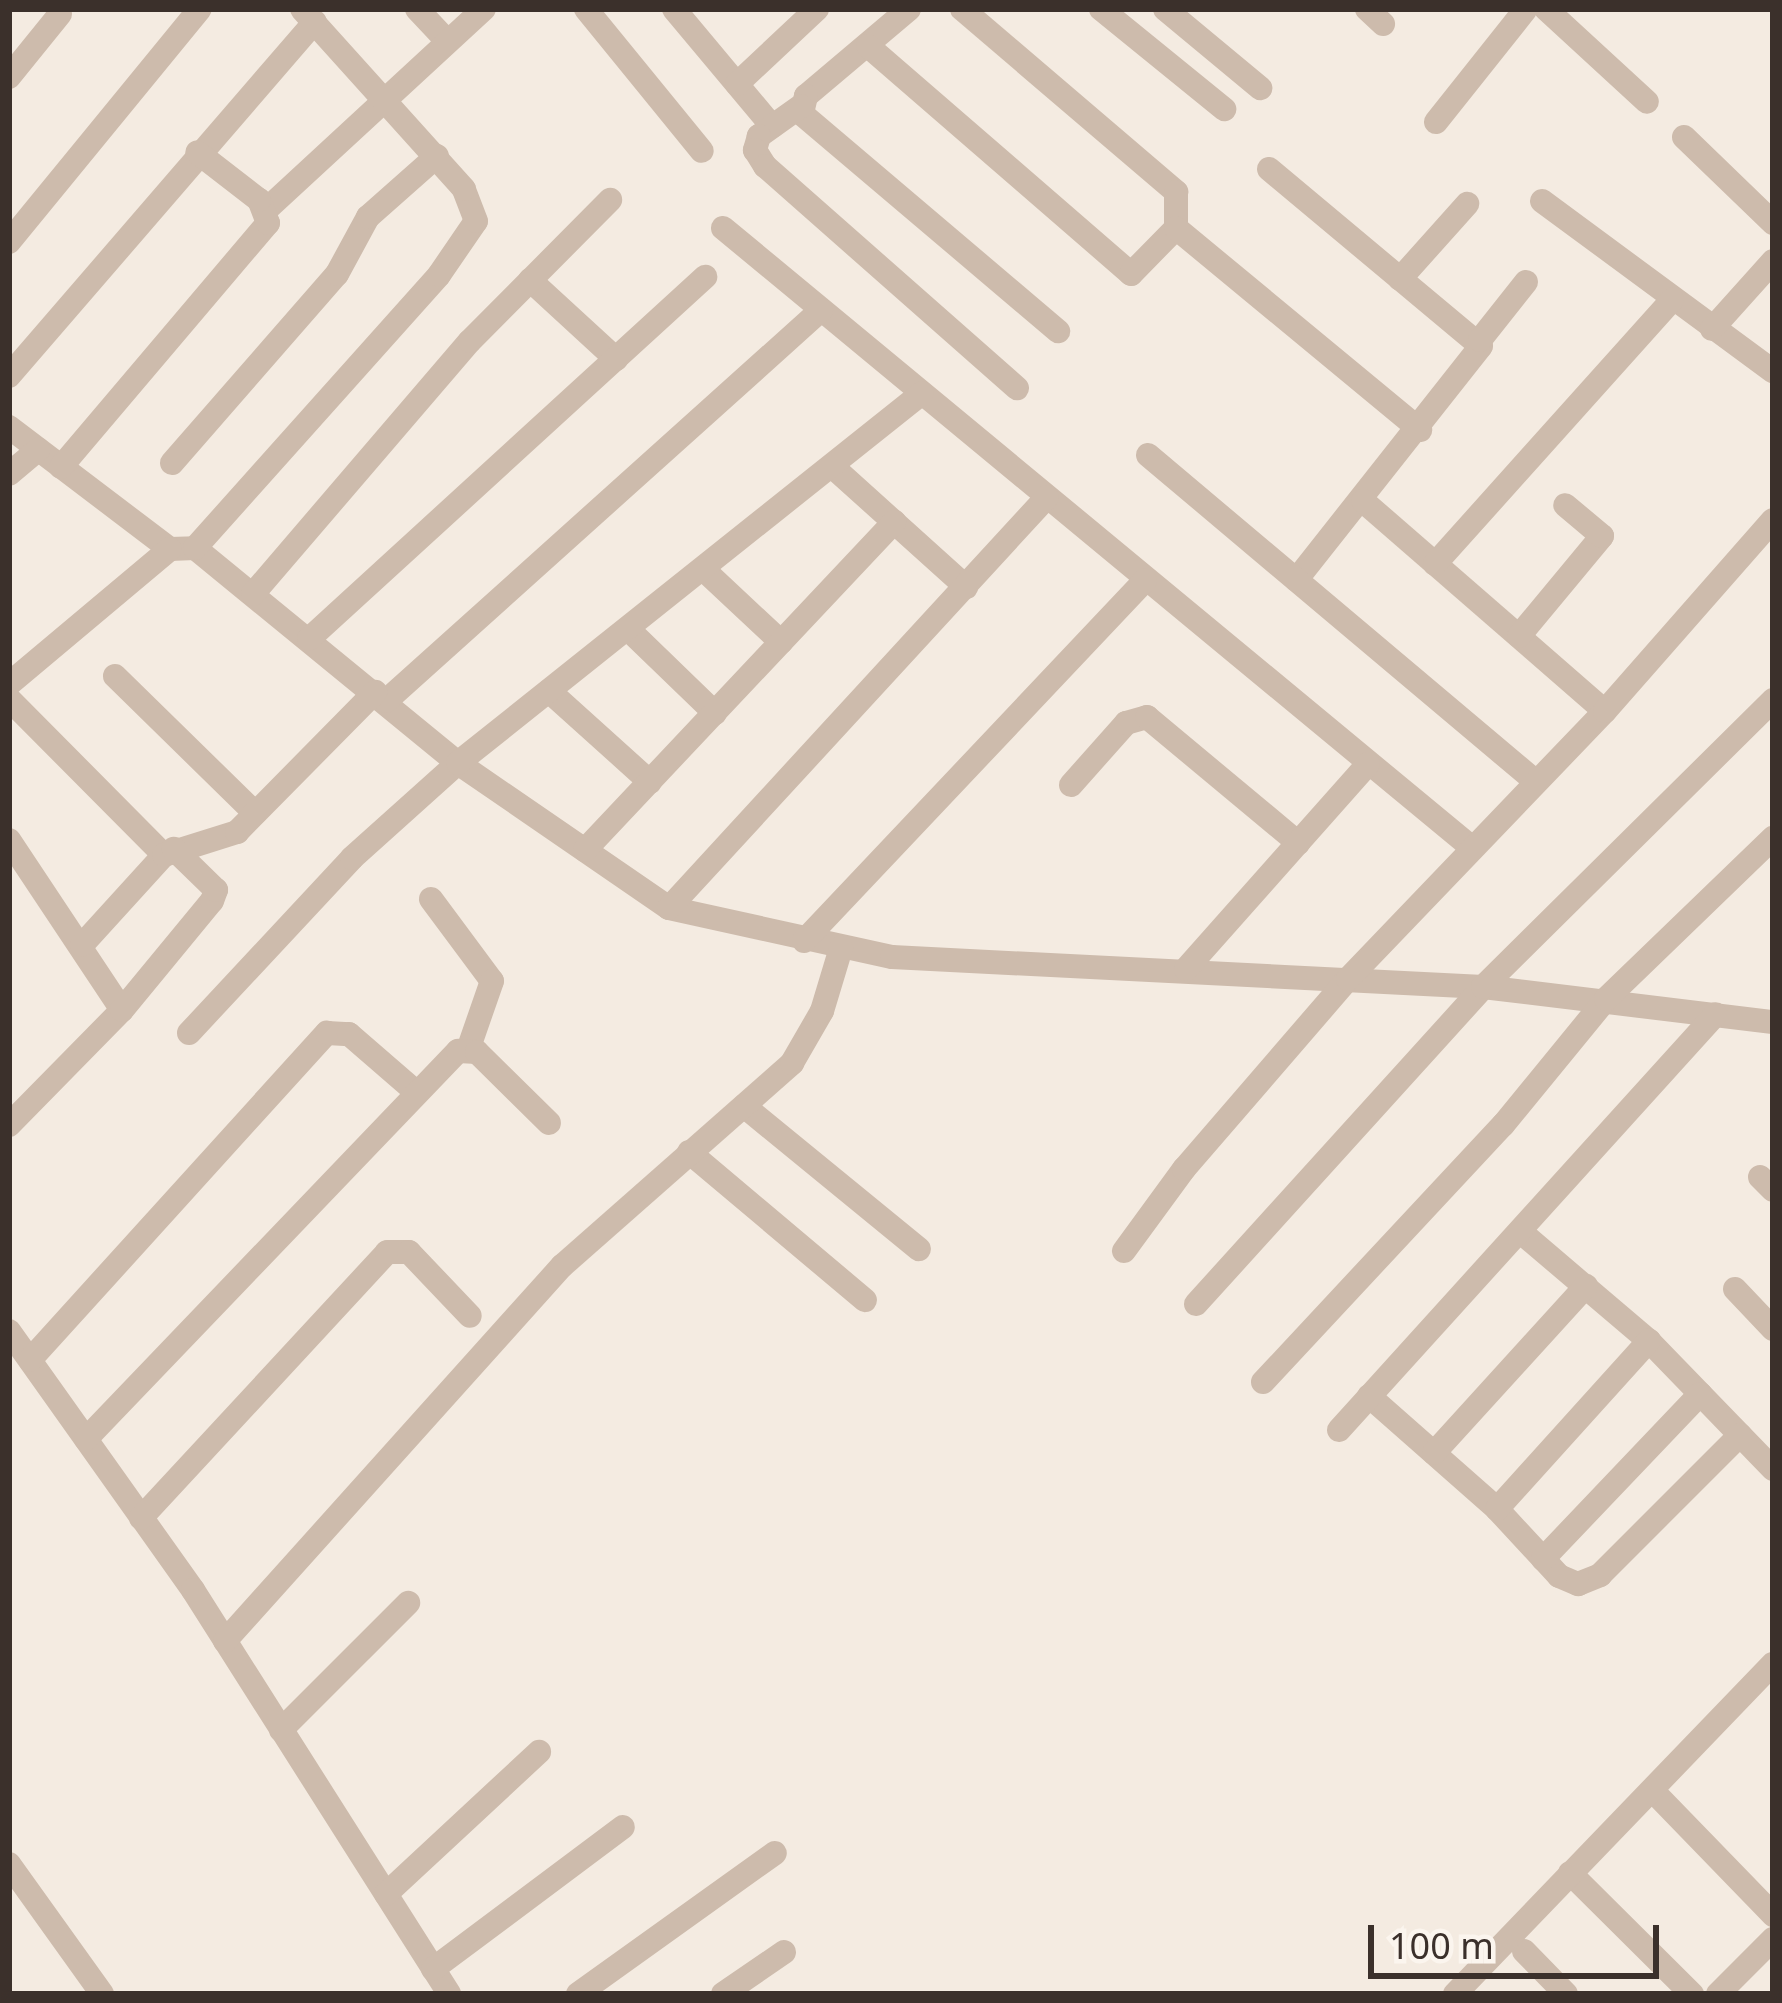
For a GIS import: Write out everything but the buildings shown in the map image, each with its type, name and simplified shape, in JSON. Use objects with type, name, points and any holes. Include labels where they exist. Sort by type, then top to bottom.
[{"type":"street","points":[[9,242],[200,9]]},
{"type":"street","points":[[417,9],[447,40]]},
{"type":"street","points":[[61,467],[260,240],[267,209],[484,9]]},
{"type":"street","points":[[586,9],[702,151]]},
{"type":"street","points":[[737,84],[817,9]]},
{"type":"street","points":[[909,9],[801,106],[772,126],[755,150],[765,166],[1017,388]]},
{"type":"street","points":[[868,46],[1131,274],[1176,228],[1176,192],[962,9]]},
{"type":"street","points":[[1102,9],[1224,109]]},
{"type":"street","points":[[1165,9],[1260,88]]},
{"type":"street","points":[[1436,122],[1526,9]]},
{"type":"street","points":[[1546,9],[1647,102]]},
{"type":"street","points":[[1568,29],[1587,9]]},
{"type":"street","points":[[676,10],[772,126]]},
{"type":"street","points":[[9,77],[60,14]]},
{"type":"street","points":[[9,376],[308,16],[387,98],[476,208],[469,233],[182,549],[9,684]]},
{"type":"street","points":[[801,106],[1058,331]]},
{"type":"street","points":[[1684,137],[1773,223]]},
{"type":"street","points":[[197,152],[267,209]]},
{"type":"street","points":[[172,463],[338,274],[368,218],[437,156]]},
{"type":"street","points":[[1269,169],[1480,340]]},
{"type":"street","points":[[253,594],[530,280],[610,200]]},
{"type":"street","points":[[1542,201],[1773,371]]},
{"type":"street","points":[[1400,279],[1467,204]]},
{"type":"street","points":[[723,228],[1472,847]]},
{"type":"street","points":[[1176,228],[1420,430]]},
{"type":"street","points":[[1712,329],[1773,261]]},
{"type":"street","points":[[310,639],[705,277]]},
{"type":"street","points":[[530,280],[616,359]]},
{"type":"street","points":[[1296,580],[1420,430],[1480,340],[1526,282]]},
{"type":"street","points":[[1436,564],[1672,300]]},
{"type":"street","points":[[82,945],[169,852],[213,844],[255,814],[821,310]]},
{"type":"street","points":[[189,1034],[352,858],[458,763],[834,468],[922,393]]},
{"type":"street","points":[[9,428],[253,594],[458,763],[668,908],[892,957],[1483,987],[1773,1022]]},
{"type":"street","points":[[9,474],[38,450]]},
{"type":"street","points":[[1148,455],[1534,781]]},
{"type":"street","points":[[834,468],[966,587]]},
{"type":"street","points":[[668,908],[1047,497]]},
{"type":"street","points":[[1363,501],[1605,711]]},
{"type":"street","points":[[1519,636],[1602,536],[1565,506]]},
{"type":"street","points":[[1124,1251],[1184,1169],[1348,980],[1605,711],[1773,520]]},
{"type":"street","points":[[585,850],[894,522]]},
{"type":"street","points":[[703,569],[782,642]]},
{"type":"street","points":[[804,941],[1145,581]]},
{"type":"street","points":[[628,629],[715,713]]},
{"type":"street","points":[[115,676],[255,814]]},
{"type":"street","points":[[549,691],[650,782]]},
{"type":"street","points":[[9,699],[169,852],[216,890],[122,1010],[9,1126]]},
{"type":"street","points":[[1196,1304],[1483,987],[1773,700]]},
{"type":"street","points":[[1071,785],[1126,723],[1147,717],[1298,843]]},
{"type":"street","points":[[1186,969],[1368,764]]},
{"type":"street","points":[[1263,1382],[1503,1126],[1606,999],[1773,838]]},
{"type":"street","points":[[9,839],[122,1010]]},
{"type":"street","points":[[86,1439],[416,1092],[468,1050],[492,981],[431,899]]},
{"type":"street","points":[[225,1641],[562,1266],[744,1106],[807,1042],[841,948]]},
{"type":"street","points":[[1339,1430],[1716,1014]]},
{"type":"street","points":[[30,1360],[327,1034],[349,1034],[416,1092]]},
{"type":"street","points":[[468,1050],[549,1123]]},
{"type":"street","points":[[744,1106],[919,1249]]},
{"type":"street","points":[[689,1152],[865,1300]]},
{"type":"street","points":[[1522,1233],[1649,1341],[1773,1469]]},
{"type":"street","points":[[141,1518],[387,1252],[409,1252],[470,1316]]},
{"type":"street","points":[[1433,1453],[1586,1286]]},
{"type":"street","points":[[1735,1289],[1773,1329]]},
{"type":"street","points":[[9,1331],[225,1641],[449,1994]]},
{"type":"street","points":[[1497,1509],[1649,1341]]},
{"type":"street","points":[[1543,1559],[1700,1394]]},
{"type":"street","points":[[1370,1396],[1497,1509],[1559,1576],[1589,1584],[1741,1436]]},
{"type":"street","points":[[281,1730],[408,1603]]},
{"type":"street","points":[[1455,1994],[1773,1664]]},
{"type":"street","points":[[386,1894],[539,1752]]},
{"type":"street","points":[[1653,1791],[1773,1915]]},
{"type":"street","points":[[433,1969],[623,1827]]},
{"type":"street","points":[[578,1994],[775,1853]]},
{"type":"street","points":[[9,1864],[101,1994]]},
{"type":"street","points":[[1570,1873],[1692,1994]]},
{"type":"street","points":[[1718,1994],[1773,1939]]},
{"type":"street","points":[[1524,1951],[1566,1994]]},
{"type":"street","points":[[723,1994],[784,1952]]}]
